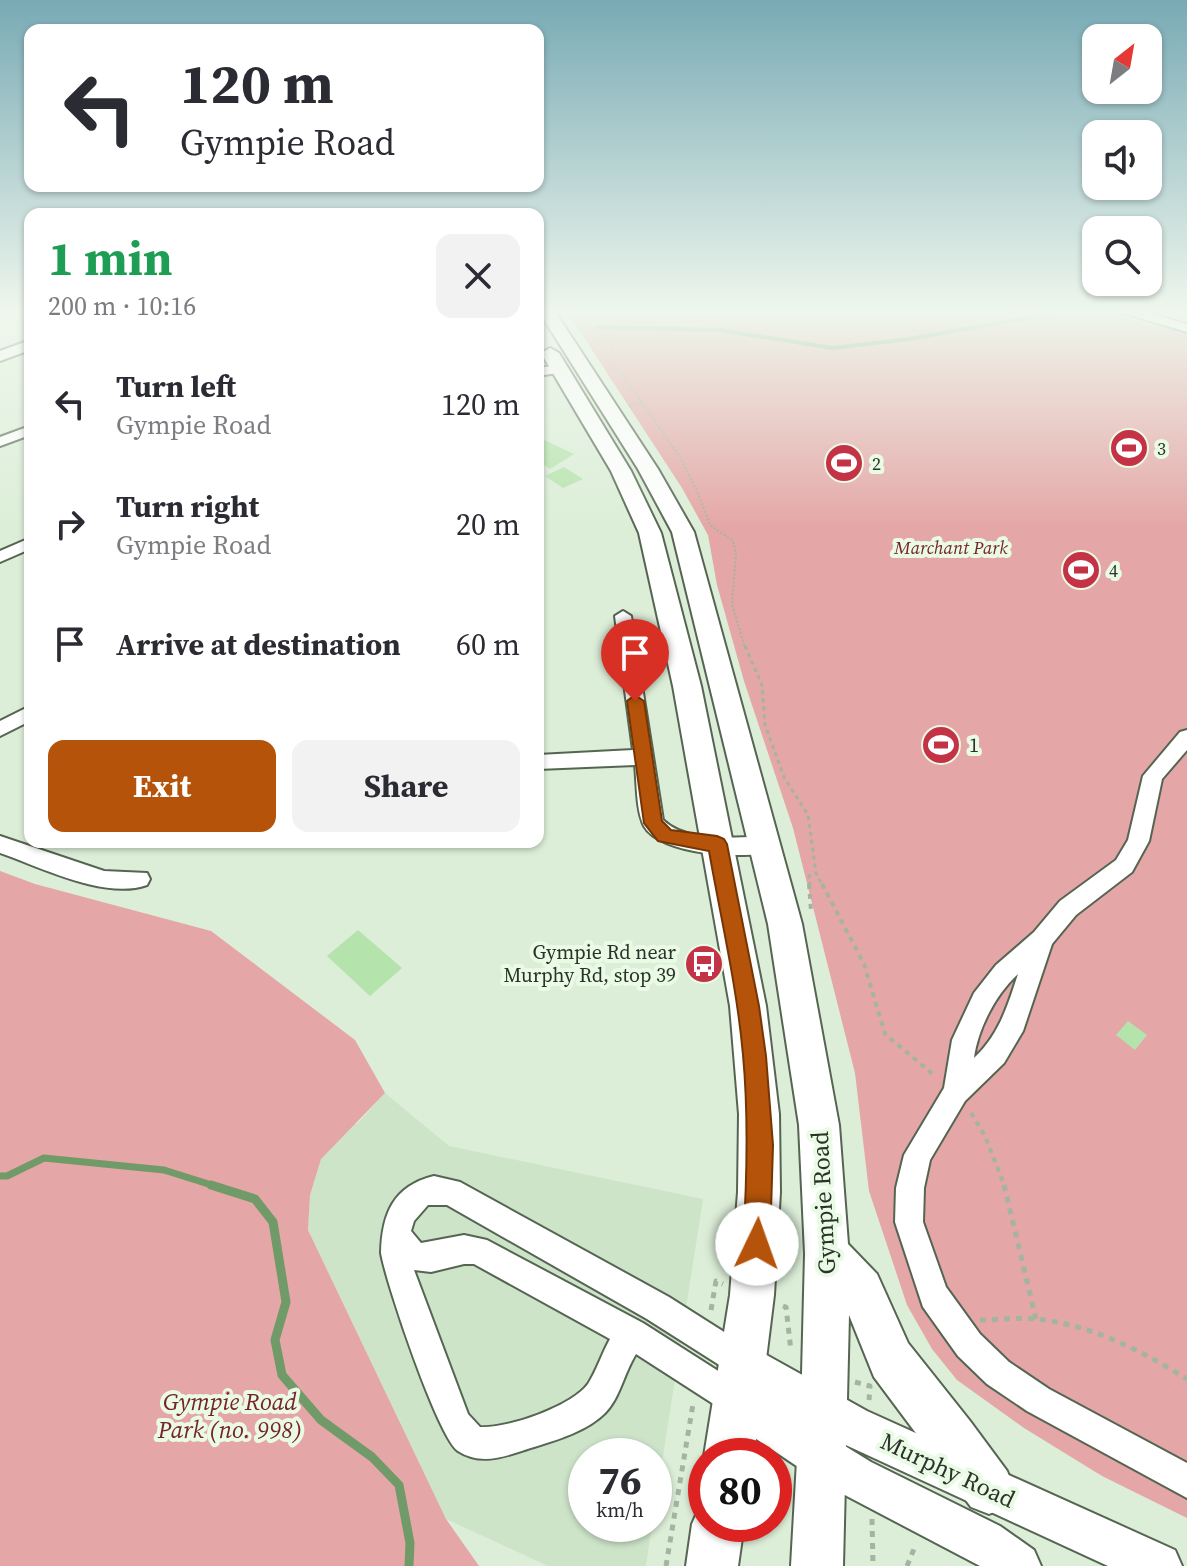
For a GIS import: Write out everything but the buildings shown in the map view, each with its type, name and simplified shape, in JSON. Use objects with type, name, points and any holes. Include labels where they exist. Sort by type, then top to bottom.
[{"type":"highway","points":[[558,383],[621,471],[650,533],[687,686],[748,1006],[759,1114],[757,1244],[724,1391],[728,1438]]},
{"type":"highway","name":"Gympie Road","points":[[593,383],[648,469],[683,532],[766,845],[791,955],[819,1125],[827,1254],[843,1415],[817,1566]]},
{"type":"highway","points":[[827,1254],[861,1290],[891,1360],[989,1489]]},
{"type":"highway","points":[[712,1566],[715,1542]]},
{"type":"main road","name":"Murphy Road","points":[[724,1391],[843,1415],[989,1489],[1159,1566]]},
{"type":"main road","name":"Murphy Road","points":[[843,1415],[870,1486],[992,1544],[1018,1566]]},
{"type":"street","points":[[0,442],[24,432]]},
{"type":"street","points":[[0,557],[24,546]]},
{"type":"street","points":[[623,616],[653,823],[673,839],[766,845]]},
{"type":"street","points":[[0,729],[24,716]]},
{"type":"street","points":[[956,1092],[964,1040],[983,1001],[1004,972],[1042,939],[1068,908],[1124,866],[1138,841],[1153,776],[1187,737]]},
{"type":"street","points":[[544,762],[644,757]]},
{"type":"street","points":[[0,844],[104,880],[139,879]]},
{"type":"street","points":[[1042,939],[1014,1023],[995,1055],[956,1092],[918,1155],[910,1188],[909,1222],[934,1296],[969,1345],[998,1373],[1038,1400],[1187,1481]]},
{"type":"street","points":[[632,1334],[619,1351],[592,1405],[582,1412],[495,1443],[482,1445],[470,1441],[456,1424],[398,1267],[395,1230],[403,1211],[417,1196],[433,1189],[450,1192],[658,1308],[724,1391]]},
{"type":"street","points":[[395,1230],[404,1247],[420,1259],[428,1260],[459,1248],[477,1250],[632,1334],[724,1391]]},
{"type":"path","points":[[630,383],[704,501],[710,525],[733,541],[736,554],[732,604],[748,657],[762,685],[765,725],[784,777],[808,815],[816,873],[864,964],[885,1034],[956,1092],[981,1127],[1003,1175],[1027,1292],[1036,1319]]},
{"type":"path","points":[[628,412],[626,406],[644,402]]},
{"type":"path","points":[[811,911],[809,876],[816,873]]},
{"type":"path","points":[[711,1308],[716,1281],[727,1285]]},
{"type":"path","points":[[774,1303],[786,1307],[793,1361]]},
{"type":"path","points":[[951,1321],[1036,1319],[1082,1327],[1140,1349],[1187,1379]]},
{"type":"path","points":[[666,1566],[724,1391]]},
{"type":"path","points":[[872,1518],[876,1564]]},
{"type":"shaded area","points":[[385,1093],[449,1146],[703,1199],[666,1438],[568,1438],[568,1542],[649,1542],[646,1566],[548,1566],[446,1519],[308,1230],[310,1195],[321,1159],[352,1122],[357,1124]]},
{"type":"green space","name":"Marchant Park","points":[[614,383],[1187,383],[1187,1518],[1102,1476],[1024,1428],[957,1380],[932,1349],[907,1305],[869,1191],[855,1073],[793,828],[744,681],[717,585],[708,535],[682,488]]},
{"type":"green space","name":"Gympie Road Park (no. 998)","points":[[0,871],[35,884],[211,931],[355,1040],[385,1093],[321,1159],[310,1195],[308,1230],[446,1519],[479,1566],[0,1566]]},
{"type":"waterway","points":[[0,1176],[7,1176],[44,1158],[164,1170],[218,1187]]},
{"type":"waterway","points":[[211,1185],[255,1199],[273,1222],[286,1302],[275,1340],[282,1375],[321,1420],[372,1457],[399,1485],[410,1543],[409,1566]]},
{"type":"place","name":"3","points":[[1129,448]]},
{"type":"place","name":"2","points":[[844,463]]},
{"type":"place","name":"4","points":[[1081,570]]},
{"type":"place","name":"1","points":[[941,745]]},
{"type":"place","name":"Gympie Rd near Murphy Rd, stop 39","points":[[704,964]]},
{"type":"route","points":[[635,701],[653,823],[664,836],[673,839],[717,844],[755,1056],[761,1145],[757,1244]]}]
